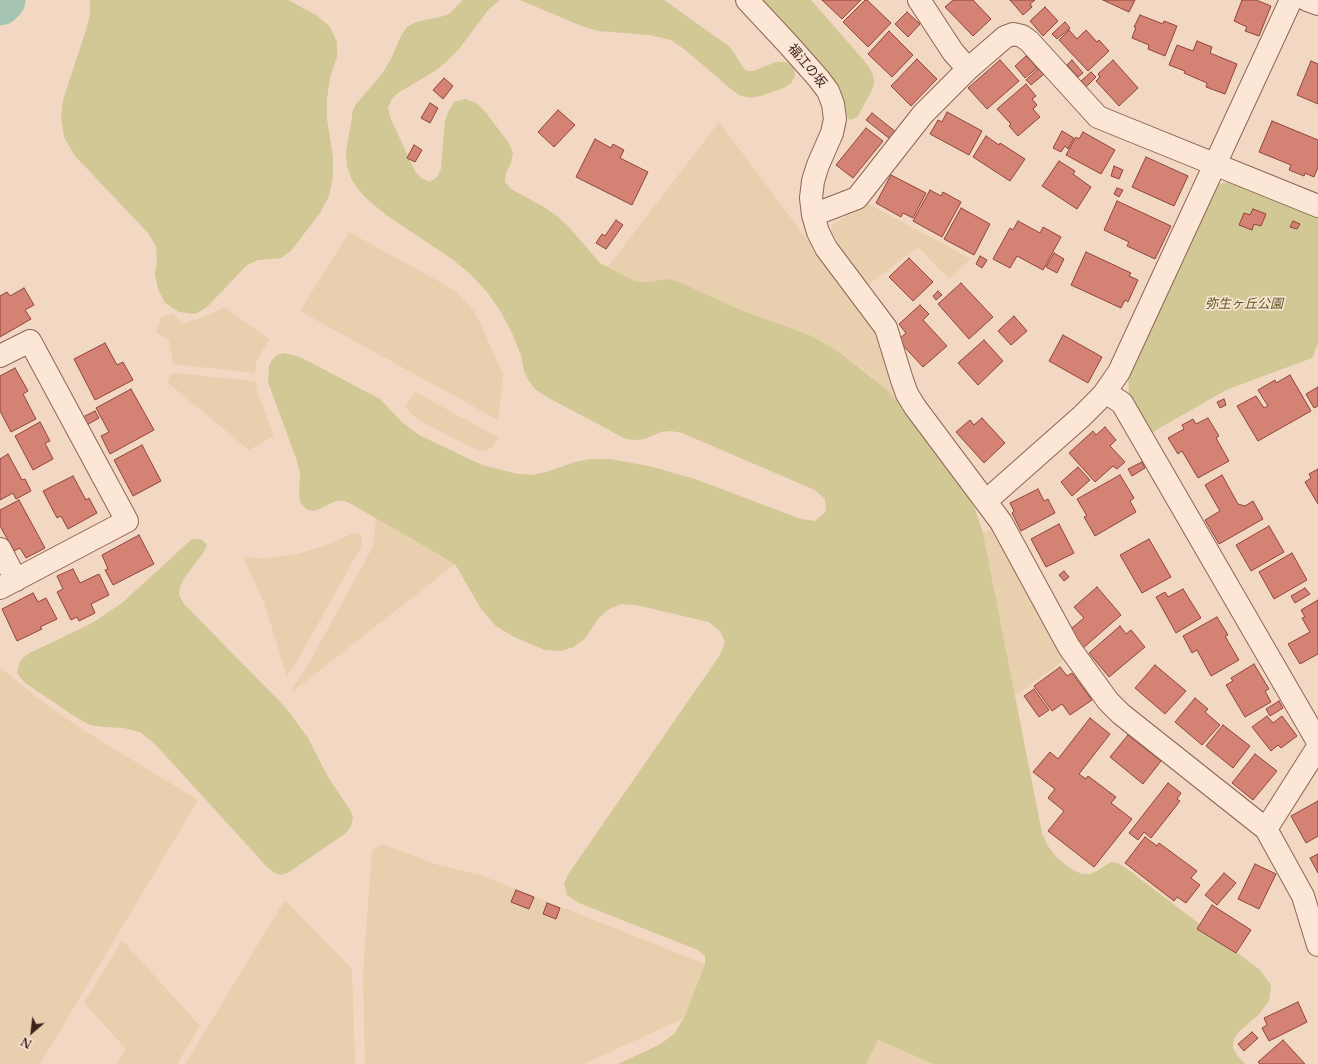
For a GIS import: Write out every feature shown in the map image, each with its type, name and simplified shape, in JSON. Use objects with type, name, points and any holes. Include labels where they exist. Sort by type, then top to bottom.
[{"type":"street","name":"福江の坂","points":[[747,0],[819,79],[828,91],[833,104],[835,119],[832,133],[818,164],[813,181],[811,198],[813,215],[818,232],[826,248],[886,328],[907,394],[915,407],[1001,522],[1069,647],[1108,701],[1121,714],[1266,829]]},
{"type":"street","points":[[919,0],[953,52],[968,69]]},
{"type":"street","points":[[986,501],[1082,416],[1105,392],[1119,372],[1291,0]]},
{"type":"street","points":[[1307,0],[1318,4]]},
{"type":"street","points":[[813,215],[856,198],[923,114],[968,69],[1005,37],[1013,34],[1022,36],[1098,117],[1318,206]]},
{"type":"street","points":[[0,356],[30,340],[127,521],[8,584],[0,549]]},
{"type":"street","points":[[1105,392],[1122,403],[1318,742]]},
{"type":"street","points":[[1318,747],[1266,829],[1303,896],[1314,920],[1318,945]]},
{"type":"shaded area","points":[[719,122],[877,333],[898,402],[871,376],[839,352],[812,336],[738,309],[667,279],[646,282],[634,281],[607,268]]},
{"type":"shaded area","points":[[867,203],[971,259],[949,279],[918,247],[868,285],[830,235],[832,225]]},
{"type":"shaded area","points":[[349,232],[447,286],[457,293],[474,311],[503,375],[498,420],[300,311]]},
{"type":"shaded area","points":[[224,307],[269,339],[256,362],[255,373],[173,364],[169,340],[156,332],[161,317],[173,314],[182,324],[213,313]]},
{"type":"shaded area","points":[[172,373],[255,381],[258,395],[274,436],[249,450],[167,382]]},
{"type":"shaded area","points":[[415,392],[499,438],[492,447],[483,451],[469,446],[418,420],[405,407]]},
{"type":"shaded area","points":[[376,518],[455,564],[292,692],[293,687],[307,667],[370,552],[373,545]]},
{"type":"shaded area","points":[[992,528],[1064,660],[1015,696],[983,533]]},
{"type":"shaded area","points":[[354,533],[362,535],[361,547],[297,661],[287,676],[264,603],[243,556],[268,558],[297,554],[324,546]]},
{"type":"shaded area","points":[[0,667],[36,697],[83,730],[198,800],[40,1064],[0,1064]]},
{"type":"shaded area","points":[[382,844],[438,865],[480,875],[705,964],[684,1018],[584,1064],[365,1064],[363,974],[372,850]]},
{"type":"shaded area","points":[[285,900],[352,969],[355,1064],[185,1064]]},
{"type":"shaded area","points":[[122,940],[200,1026],[177,1064],[117,1064],[126,1049],[84,1003]]},
{"type":"shaded area","points":[[878,1040],[934,1064],[866,1064]]},
{"type":"green space","points":[[90,0],[288,0],[316,15],[330,27],[337,42],[337,57],[330,77],[327,99],[327,119],[333,157],[333,177],[329,196],[320,213],[291,251],[281,258],[257,260],[246,266],[207,307],[195,314],[179,312],[165,303],[158,289],[155,274],[157,260],[156,246],[148,233],[75,156],[64,137],[61,118],[63,100],[86,30],[90,15]]},
{"type":"green space","points":[[463,0],[500,0],[489,9],[459,49],[448,60],[435,71],[398,93],[392,99],[388,108],[390,117],[415,171],[421,178],[430,182],[437,177],[441,169],[445,121],[448,112],[454,102],[465,99],[476,103],[484,110],[508,142],[513,152],[511,163],[506,173],[505,182],[511,189],[557,216],[568,226],[600,263],[634,281],[646,282],[667,279],[679,282],[738,309],[812,336],[839,352],[885,388],[898,402],[962,487],[975,509],[983,533],[1042,833],[1048,846],[1057,858],[1073,870],[1082,874],[1090,874],[1111,862],[1118,863],[1260,970],[1271,985],[1269,1001],[1259,1014],[1239,1032],[1234,1039],[1233,1048],[1245,1064],[934,1064],[878,1040],[866,1064],[618,1064],[659,1045],[674,1034],[684,1018],[705,964],[705,956],[698,950],[579,903],[567,895],[564,884],[569,873],[720,655],[725,642],[720,631],[709,622],[636,605],[622,604],[609,609],[599,618],[585,638],[574,647],[561,651],[545,650],[514,637],[496,626],[481,609],[455,564],[345,501],[335,501],[313,511],[306,509],[300,502],[300,473],[297,461],[268,382],[269,366],[277,355],[283,353],[304,359],[380,399],[403,423],[419,435],[482,465],[518,474],[533,475],[575,462],[591,459],[610,459],[653,467],[695,479],[801,519],[815,521],[826,511],[825,499],[815,490],[682,433],[671,431],[661,432],[644,439],[626,439],[536,390],[524,371],[521,355],[512,333],[501,312],[487,292],[470,274],[452,259],[386,215],[357,188],[351,178],[347,166],[346,153],[353,110],[356,104],[381,75],[390,61],[401,36],[407,27],[416,22],[449,14]]},
{"type":"green space","points":[[520,0],[664,0],[730,47],[744,69],[753,71],[776,62],[787,62],[794,68],[795,76],[791,83],[784,88],[751,98],[741,96],[688,52],[671,40],[649,35],[598,31],[579,25]]},
{"type":"green space","points":[[763,0],[811,0],[869,67],[873,75],[873,88],[858,116],[850,120],[847,117],[844,102],[837,85]]},
{"type":"green space","name":"弥生ヶ丘公園","points":[[1228,181],[1318,218],[1318,344],[1312,358],[1226,390],[1151,433],[1129,394],[1128,379],[1218,185]]},
{"type":"green space","points":[[192,539],[201,539],[207,545],[204,552],[185,577],[180,587],[179,595],[184,604],[286,708],[308,738],[328,777],[350,810],[353,818],[351,826],[346,833],[289,872],[282,875],[275,873],[268,868],[154,743],[140,732],[124,728],[90,725],[24,682],[17,673],[20,661],[28,654],[92,623],[122,603]]},
{"type":"building","points":[[822,0],[861,0],[842,19]]},
{"type":"building","points":[[865,0],[867,0],[891,23],[868,47],[843,22]]},
{"type":"building","points":[[953,0],[973,0],[991,19],[973,36],[945,7]]},
{"type":"building","points":[[1010,0],[1035,0],[1030,4],[1032,7],[1023,15]]},
{"type":"building","points":[[1103,0],[1135,0],[1129,12]]},
{"type":"building","points":[[1242,0],[1256,0],[1271,6],[1259,36],[1245,31],[1247,27],[1234,21]]},
{"type":"building","points":[[1045,7],[1058,21],[1043,36],[1030,21]]},
{"type":"building","points":[[907,12],[920,24],[908,37],[895,24]]},
{"type":"building","points":[[1140,15],[1163,24],[1164,21],[1177,26],[1165,56],[1148,49],[1149,45],[1132,38],[1136,27],[1134,27]]},
{"type":"building","points":[[1065,22],[1070,28],[1057,39],[1052,34]]},
{"type":"building","points":[[1069,30],[1077,39],[1086,30],[1097,42],[1099,40],[1109,51],[1088,71],[1059,40]]},
{"type":"building","points":[[889,31],[913,55],[892,77],[868,54]]},
{"type":"building","points":[[1197,41],[1212,47],[1210,53],[1237,64],[1225,94],[1206,87],[1207,83],[1184,73],[1185,71],[1169,65],[1177,45],[1193,51]]},
{"type":"building","points":[[1026,56],[1037,68],[1025,78],[1015,66]]},
{"type":"building","points":[[917,59],[937,79],[911,106],[891,86]]},
{"type":"building","points":[[1000,60],[1019,81],[987,109],[968,88]]},
{"type":"building","points":[[1072,60],[1083,73],[1078,77],[1067,65]]},
{"type":"building","points":[[1113,60],[1138,88],[1119,106],[1096,81],[1100,77],[1098,74]]},
{"type":"building","points":[[1311,61],[1318,64],[1318,104],[1297,95]]},
{"type":"building","points":[[1038,69],[1044,74],[1031,85],[1026,80]]},
{"type":"building","points":[[1091,72],[1096,77],[1086,87],[1081,81]]},
{"type":"building","points":[[444,78],[453,86],[443,99],[433,90]]},
{"type":"building","points":[[1026,84],[1036,96],[1032,99],[1037,105],[1033,109],[1040,117],[1018,136],[1009,126],[1011,124],[997,109]]},
{"type":"building","points":[[430,103],[438,108],[430,123],[421,118]]},
{"type":"building","points":[[558,110],[575,125],[554,147],[538,132]]},
{"type":"building","points":[[947,112],[982,131],[969,155],[930,134],[938,120],[942,122]]},
{"type":"building","points":[[872,113],[896,132],[890,139],[866,120]]},
{"type":"building","points":[[1272,121],[1318,140],[1318,167],[1314,177],[1305,173],[1304,176],[1289,170],[1291,165],[1259,152]]},
{"type":"building","points":[[866,128],[883,141],[853,178],[836,165]]},
{"type":"building","points":[[1062,131],[1074,138],[1068,149],[1065,146],[1061,152],[1053,148]]},
{"type":"building","points":[[1083,132],[1115,150],[1101,174],[1066,155],[1076,137],[1079,139]]},
{"type":"building","points":[[986,136],[1025,159],[1010,181],[973,157]]},
{"type":"building","points":[[595,139],[611,148],[613,144],[624,150],[620,158],[648,172],[632,205],[576,177]]},
{"type":"building","points":[[414,145],[422,150],[415,162],[407,158]]},
{"type":"building","points":[[1146,157],[1188,176],[1174,206],[1132,187]]},
{"type":"building","points":[[1059,161],[1075,171],[1073,174],[1091,187],[1077,209],[1042,186]]},
{"type":"building","points":[[1114,166],[1123,170],[1119,179],[1111,176]]},
{"type":"building","points":[[891,175],[926,193],[913,218],[903,213],[901,217],[876,203]]},
{"type":"building","points":[[1117,188],[1123,190],[1119,197],[1114,194]]},
{"type":"building","points":[[930,190],[941,196],[943,192],[961,202],[942,237],[913,221]]},
{"type":"building","points":[[1117,201],[1171,226],[1155,259],[1127,246],[1129,242],[1104,230]]},
{"type":"building","points":[[961,208],[990,224],[974,255],[944,239]]},
{"type":"building","points":[[1253,209],[1266,214],[1261,226],[1254,224],[1252,230],[1239,225],[1244,213],[1250,215]]},
{"type":"building","points":[[616,220],[623,225],[606,249],[596,243],[602,234],[605,236]]},
{"type":"building","points":[[1018,221],[1040,233],[1043,227],[1061,237],[1043,270],[1017,256],[1010,268],[993,259],[1010,228],[1013,230]]},
{"type":"building","points":[[1293,221],[1300,224],[1297,229],[1290,227]]},
{"type":"building","points":[[1086,252],[1131,273],[1129,276],[1138,280],[1128,302],[1125,300],[1121,308],[1071,285]]},
{"type":"building","points":[[1054,253],[1064,259],[1057,273],[1046,267]]},
{"type":"building","points":[[980,256],[987,260],[982,268],[976,264]]},
{"type":"building","points":[[909,258],[933,282],[913,301],[889,277]]},
{"type":"building","points":[[961,283],[993,317],[969,339],[938,304]]},
{"type":"building","points":[[24,288],[34,305],[25,310],[31,319],[0,337],[0,296],[7,292],[10,296]]},
{"type":"building","points":[[938,291],[942,295],[936,300],[933,296]]},
{"type":"building","points":[[920,305],[929,314],[923,320],[947,346],[923,367],[898,340],[906,333],[899,324]]},
{"type":"building","points":[[1014,316],[1027,331],[1011,345],[998,331]]},
{"type":"building","points":[[1063,335],[1102,357],[1088,383],[1049,361]]},
{"type":"building","points":[[984,340],[1003,361],[978,385],[958,363]]},
{"type":"building","points":[[105,343],[117,365],[123,362],[133,380],[95,400],[74,359]]},
{"type":"building","points":[[15,368],[28,391],[23,394],[36,419],[11,432],[0,411],[0,376]]},
{"type":"building","points":[[1290,375],[1311,411],[1258,441],[1237,406],[1256,396],[1264,408],[1268,406],[1258,390],[1275,380],[1276,383]]},
{"type":"building","points":[[1318,387],[1318,406],[1314,408],[1306,394]]},
{"type":"building","points":[[131,389],[154,430],[110,454],[101,436],[109,432],[96,408]]},
{"type":"building","points":[[1224,399],[1226,405],[1220,408],[1217,402]]},
{"type":"building","points":[[95,411],[99,418],[85,426],[81,418]]},
{"type":"building","points":[[982,418],[1005,443],[984,463],[956,432],[970,420],[974,425]]},
{"type":"building","points":[[1208,418],[1219,436],[1216,438],[1229,461],[1198,478],[1182,451],[1178,454],[1168,438],[1184,429],[1182,425],[1193,419],[1196,424]]},
{"type":"building","points":[[40,422],[50,441],[45,443],[53,459],[33,470],[15,436]]},
{"type":"building","points":[[1105,427],[1116,440],[1110,446],[1125,462],[1117,469],[1113,466],[1095,482],[1069,453],[1093,431],[1096,435]]},
{"type":"building","points":[[142,445],[161,481],[133,496],[114,460]]},
{"type":"building","points":[[8,454],[22,480],[25,479],[31,491],[16,499],[13,493],[0,500],[0,459]]},
{"type":"building","points":[[1142,462],[1145,468],[1132,476],[1128,469]]},
{"type":"building","points":[[1078,467],[1090,480],[1072,496],[1061,482]]},
{"type":"building","points":[[1318,469],[1318,504],[1305,482],[1311,478],[1309,474]]},
{"type":"building","points":[[1120,475],[1134,498],[1130,501],[1136,512],[1095,536],[1084,517],[1087,516],[1077,499]]},
{"type":"building","points":[[1222,475],[1238,504],[1245,506],[1253,501],[1263,519],[1219,544],[1205,520],[1220,511],[1205,485]]},
{"type":"building","points":[[73,476],[86,500],[89,498],[97,513],[68,529],[61,516],[57,518],[43,491]]},
{"type":"building","points":[[1038,489],[1044,501],[1048,499],[1055,513],[1021,531],[1012,513],[1014,511],[1010,503]]},
{"type":"building","points":[[19,500],[45,548],[26,558],[20,548],[14,551],[0,526],[0,510]]},
{"type":"building","points":[[1059,524],[1074,553],[1046,567],[1031,539]]},
{"type":"building","points":[[1269,526],[1284,552],[1251,571],[1236,545]]},
{"type":"building","points":[[139,535],[154,564],[113,585],[105,570],[108,569],[102,555]]},
{"type":"building","points":[[1149,539],[1171,577],[1142,593],[1120,555]]},
{"type":"building","points":[[1292,553],[1307,580],[1274,599],[1259,572]]},
{"type":"building","points":[[73,569],[80,583],[99,574],[109,595],[91,604],[95,613],[79,621],[77,617],[71,620],[57,592],[63,589],[57,576]]},
{"type":"building","points":[[1064,571],[1069,577],[1064,581],[1059,575]]},
{"type":"building","points":[[1097,587],[1121,615],[1082,649],[1067,632],[1084,618],[1074,607]]},
{"type":"building","points":[[1305,588],[1310,594],[1295,603],[1291,596]]},
{"type":"building","points":[[1183,589],[1201,618],[1176,633],[1156,597],[1165,592],[1168,597]]},
{"type":"building","points":[[33,593],[38,602],[46,598],[57,619],[40,627],[42,629],[17,641],[2,609]]},
{"type":"building","points":[[1318,600],[1318,654],[1300,664],[1288,644],[1310,632],[1302,618],[1305,617],[1301,610]]},
{"type":"building","points":[[1217,617],[1228,635],[1225,636],[1239,660],[1211,676],[1197,650],[1192,653],[1183,636]]},
{"type":"building","points":[[1120,626],[1126,634],[1131,630],[1145,647],[1109,677],[1089,653]]},
{"type":"building","points":[[1254,664],[1269,689],[1265,691],[1271,702],[1245,717],[1226,685],[1233,681],[1231,678]]},
{"type":"building","points":[[1155,665],[1186,691],[1165,714],[1135,688]]},
{"type":"building","points":[[1060,667],[1067,676],[1072,673],[1092,700],[1070,715],[1062,704],[1052,711],[1034,686]]},
{"type":"building","points":[[1034,689],[1049,710],[1039,717],[1024,696]]},
{"type":"building","points":[[1195,698],[1208,709],[1205,712],[1220,725],[1202,745],[1175,722]]},
{"type":"building","points":[[1279,701],[1283,708],[1270,716],[1266,709]]},
{"type":"building","points":[[1267,716],[1273,723],[1282,716],[1297,736],[1281,748],[1278,745],[1271,751],[1252,727]]},
{"type":"building","points":[[1090,718],[1110,734],[1079,774],[1086,779],[1088,776],[1116,797],[1111,803],[1132,819],[1094,867],[1048,831],[1064,811],[1048,798],[1055,789],[1033,772],[1050,752],[1058,759]]},
{"type":"building","points":[[1223,725],[1250,746],[1233,768],[1206,746]]},
{"type":"building","points":[[1128,735],[1161,761],[1143,784],[1110,757]]},
{"type":"building","points":[[1255,754],[1277,771],[1253,800],[1232,783]]},
{"type":"building","points":[[1168,783],[1181,793],[1177,799],[1180,801],[1151,838],[1144,832],[1138,840],[1129,833]]},
{"type":"building","points":[[1318,801],[1318,836],[1306,843],[1291,816]]},
{"type":"building","points":[[1145,837],[1157,846],[1159,843],[1197,871],[1191,878],[1200,885],[1186,903],[1177,897],[1174,901],[1125,863]]},
{"type":"building","points":[[1318,854],[1318,873],[1310,858]]},
{"type":"building","points":[[1255,864],[1276,874],[1259,909],[1238,899]]},
{"type":"building","points":[[1224,873],[1236,883],[1217,905],[1205,895]]},
{"type":"building","points":[[516,890],[534,897],[529,909],[511,902]]},
{"type":"building","points":[[547,903],[560,908],[556,919],[543,914]]},
{"type":"building","points":[[1212,905],[1251,930],[1236,953],[1197,929]]},
{"type":"building","points":[[1298,1002],[1307,1022],[1269,1041],[1262,1028],[1267,1025],[1264,1018]]},
{"type":"building","points":[[1252,1032],[1258,1038],[1244,1051],[1238,1044]]},
{"type":"building","points":[[1283,1040],[1305,1064],[1260,1064],[1258,1062]]},
{"type":"waterway","points":[[0,4],[4,0]]}]
